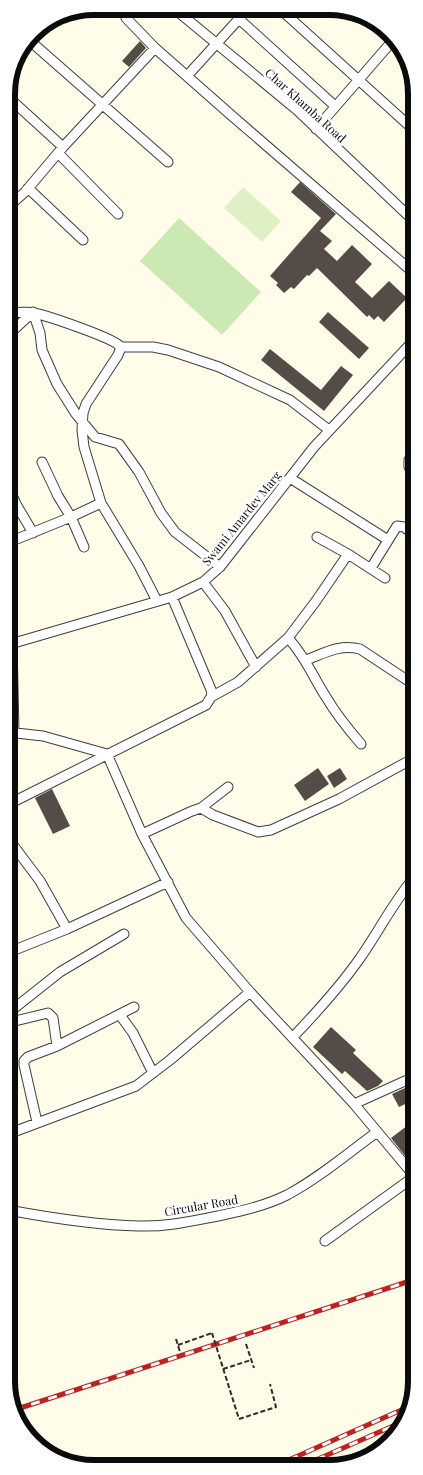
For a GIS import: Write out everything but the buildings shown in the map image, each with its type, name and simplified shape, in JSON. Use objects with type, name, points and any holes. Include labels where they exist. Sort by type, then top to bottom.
[{"type":"street","name":"Char Khamba Road","points":[[182,15],[316,129],[408,215]]},
{"type":"street","points":[[187,76],[243,15]]},
{"type":"street","points":[[287,15],[408,125]]},
{"type":"street","points":[[126,18],[155,48],[408,268]]},
{"type":"street","points":[[239,19],[336,106]]},
{"type":"street","points":[[316,129],[390,44]]},
{"type":"street","points":[[32,45],[168,162]]},
{"type":"street","points":[[15,201],[155,48]]},
{"type":"street","points":[[15,103],[118,214]]},
{"type":"street","points":[[28,188],[83,240]]},
{"type":"street","points":[[15,328],[32,312]]},
{"type":"street","points":[[32,312],[40,333],[42,350],[57,384],[83,422],[95,437],[119,444],[139,472],[161,513],[175,532],[220,567]]},
{"type":"street","points":[[15,313],[32,312],[106,338],[118,343],[121,347],[153,347],[219,366],[290,400],[329,430]]},
{"type":"street","name":"Swami Amardev Marg","points":[[15,643],[172,597],[203,582],[220,567],[329,430],[408,346]]},
{"type":"street","points":[[121,347],[118,355],[86,404],[83,413],[84,448],[101,503],[139,566],[157,601]]},
{"type":"street","points":[[42,462],[58,496],[71,517],[84,547]]},
{"type":"street","points":[[290,478],[388,540]]},
{"type":"street","points":[[15,502],[33,533]]},
{"type":"street","points":[[15,540],[101,503]]},
{"type":"street","points":[[371,568],[397,526],[408,530]]},
{"type":"street","points":[[316,537],[348,554],[385,578]]},
{"type":"street","points":[[211,697],[238,682],[288,638],[348,554]]},
{"type":"street","points":[[203,582],[225,611],[256,667]]},
{"type":"street","points":[[15,801],[206,705],[212,692],[172,597]]},
{"type":"street","points":[[288,638],[306,660],[343,723],[361,744]]},
{"type":"street","points":[[306,660],[340,647],[350,646],[360,649],[408,680]]},
{"type":"street","points":[[15,732],[43,736],[106,754],[142,834],[186,918],[250,992],[354,1104],[408,1168]]},
{"type":"street","points":[[201,808],[213,815],[258,832],[271,830],[339,799],[408,762]]},
{"type":"street","points":[[142,834],[201,808],[228,787]]},
{"type":"street","points":[[15,848],[40,881],[67,929]]},
{"type":"street","points":[[15,950],[67,929],[168,882]]},
{"type":"street","points":[[293,1037],[339,987],[408,885]]},
{"type":"street","points":[[15,1008],[60,972],[124,934]]},
{"type":"street","points":[[15,1131],[136,1086],[250,992]]},
{"type":"street","points":[[37,1122],[24,1061],[28,1057],[57,1046],[134,1007]]},
{"type":"street","points":[[15,1022],[48,1013],[53,1018],[57,1046]]},
{"type":"street","points":[[120,1014],[153,1073]]},
{"type":"street","points":[[354,1104],[408,1080]]},
{"type":"street","name":"Circular Road","points":[[15,1211],[100,1224],[140,1226],[169,1225],[229,1214],[259,1206],[306,1184],[377,1132]]},
{"type":"street","points":[[326,1241],[408,1183]]},
{"type":"path","points":[[178,1345],[212,1333],[239,1419],[276,1407],[270,1384]]},
{"type":"path","points":[[176,1339],[180,1352]]},
{"type":"path","points":[[246,1344],[254,1368]]},
{"type":"path","points":[[223,1369],[251,1360]]},
{"type":"green space","points":[[243,187],[281,221],[262,242],[224,208]]},
{"type":"green space","points":[[179,218],[261,292],[222,335],[140,261]]},
{"type":"railway","points":[[20,1408],[408,1282]]},
{"type":"railway","points":[[289,1460],[402,1409]]},
{"type":"railway","points":[[316,1460],[395,1425]]}]
